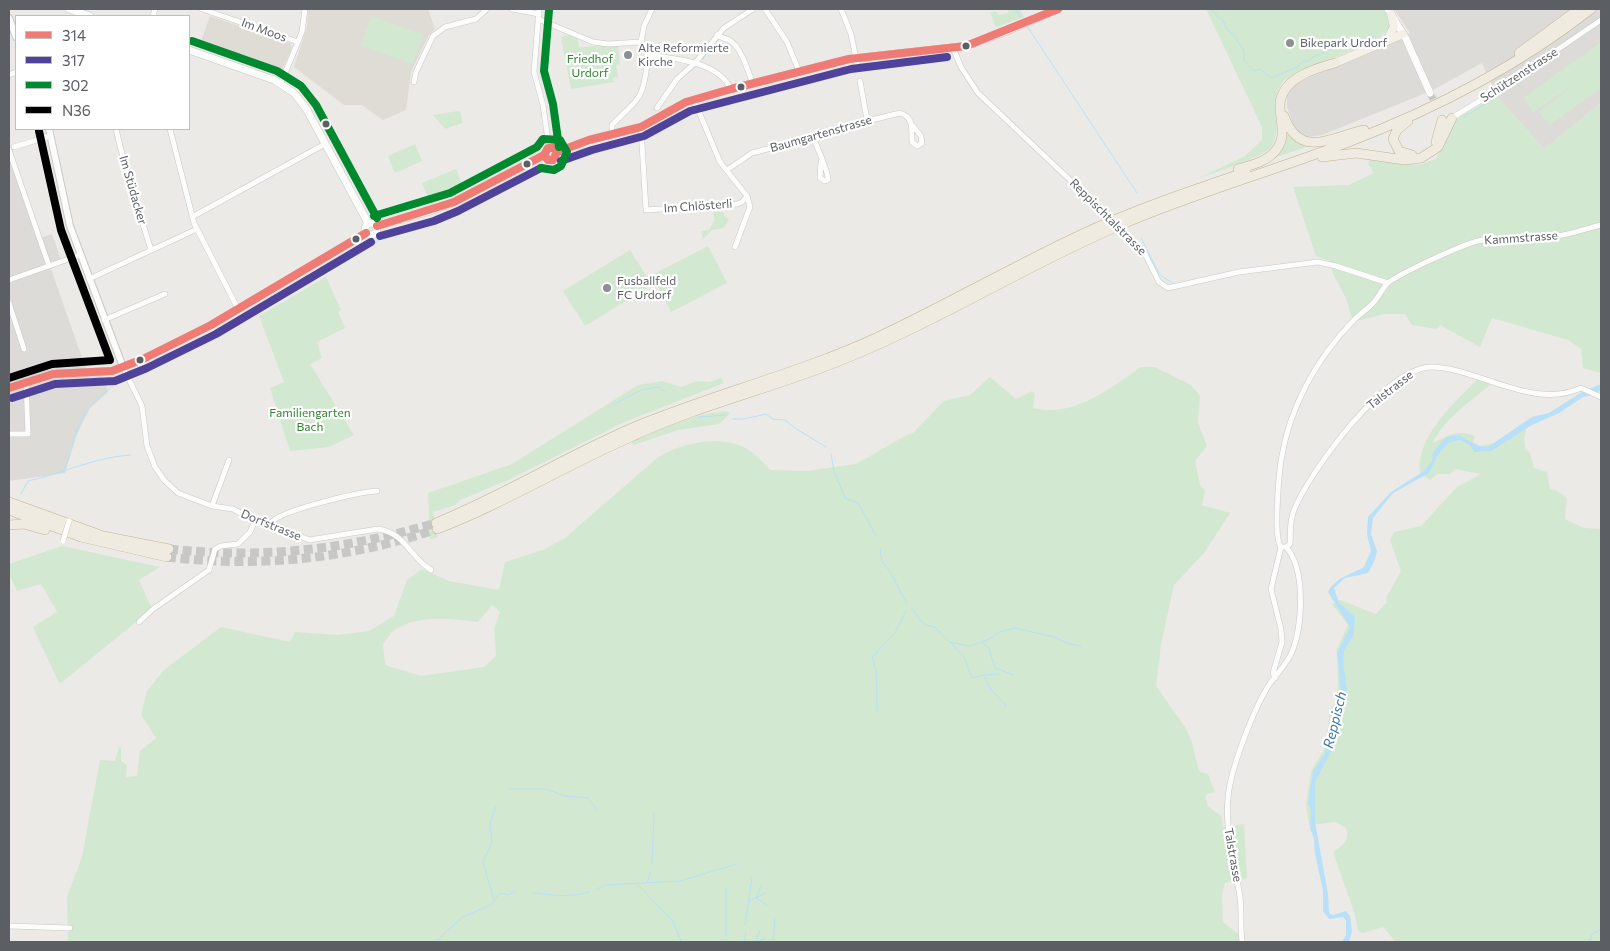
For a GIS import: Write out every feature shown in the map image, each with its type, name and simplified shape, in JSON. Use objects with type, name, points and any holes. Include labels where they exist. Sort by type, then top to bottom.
[{"type":"highway","points":[[1579,9],[1551,31],[1496,66],[1413,109],[1364,130],[1143,208],[1103,225],[858,346],[622,432],[436,526],[497,504],[646,430],[826,366],[879,345],[939,316],[1043,261],[1121,224],[1345,143],[1420,112],[1519,60],[1591,9]]},
{"type":"highway","points":[[1224,179],[1230,172],[1260,162],[1273,154],[1281,141],[1284,125],[1282,101],[1289,87],[1297,80],[1335,64]]},
{"type":"highway","points":[[1420,112],[1395,132],[1394,144],[1403,153],[1418,154],[1432,146],[1438,137],[1440,116]]},
{"type":"highway","points":[[1440,116],[1444,127],[1442,141]]},
{"type":"highway","points":[[1278,167],[1346,153],[1416,159],[1431,154],[1442,141],[1452,118]]},
{"type":"highway","points":[[1284,125],[1298,138],[1313,143],[1364,130]]},
{"type":"highway","points":[[9,502],[103,536],[168,553],[24,524],[9,525]]},
{"type":"highway","points":[[9,510],[81,537]]},
{"type":"main road","points":[[69,9],[87,15]]},
{"type":"main road","points":[[544,155],[546,159],[552,160],[557,152],[612,133],[641,127],[694,100],[731,89],[856,58],[953,48],[990,37],[1058,9]]},
{"type":"main road","points":[[1390,11],[1403,34],[1430,93]]},
{"type":"main road","points":[[1386,42],[1394,27],[1390,11]]},
{"type":"main road","points":[[1335,64],[1403,34]]},
{"type":"main road","points":[[190,50],[281,83],[294,92],[302,102],[326,144],[368,223]]},
{"type":"main road","points":[[368,223],[373,223],[377,226],[432,211],[454,202],[544,155],[545,150],[549,148],[554,148],[557,152]]},
{"type":"main road","points":[[366,232],[365,227],[368,223]]},
{"type":"main road","points":[[9,388],[53,374],[104,372],[123,367],[173,345],[238,309],[366,232],[374,234],[377,226]]},
{"type":"street","name":"Im Moos","points":[[202,9],[298,42]]},
{"type":"street","points":[[281,83],[303,27],[305,9]]},
{"type":"street","points":[[414,82],[416,72],[433,36],[446,27],[476,19],[487,9]]},
{"type":"street","points":[[512,9],[539,14],[593,42],[608,44],[641,42]]},
{"type":"street","points":[[612,133],[612,125],[632,107],[642,94],[648,55],[641,42],[644,26],[652,9]]},
{"type":"street","points":[[657,108],[677,79],[696,63],[718,36],[732,22],[753,9]]},
{"type":"street","points":[[765,9],[787,42],[799,71]]},
{"type":"street","points":[[841,9],[852,34],[858,68]]},
{"type":"street","points":[[539,14],[534,72],[543,105],[549,148]]},
{"type":"street","points":[[9,18],[15,34]]},
{"type":"street","name":"Schützenstrasse","points":[[1440,116],[1452,118],[1504,86],[1601,20]]},
{"type":"street","points":[[718,36],[730,40],[735,46],[753,84]]},
{"type":"street","name":"Reppischtalstrasse","points":[[953,48],[961,67],[978,93],[1144,252],[1159,282],[1168,288],[1238,272],[1318,262],[1388,283]]},
{"type":"street","points":[[648,55],[696,63],[715,73],[728,83],[731,89]]},
{"type":"street","points":[[860,81],[867,120]]},
{"type":"street","points":[[694,100],[712,145],[727,170],[747,196],[750,207],[735,247]]},
{"type":"street","name":"Baumgartenstrasse","points":[[727,170],[752,153],[867,120],[900,113],[907,116],[913,126]]},
{"type":"street","name":"Im Chlösterli","points":[[641,127],[646,210],[738,204],[747,196]]},
{"type":"street","name":"Im Stüdacker","points":[[116,130],[151,250]]},
{"type":"street","points":[[170,130],[192,218],[238,309]]},
{"type":"street","points":[[49,266],[11,149],[49,132],[66,209],[80,255],[123,367]]},
{"type":"street","points":[[813,137],[821,162]]},
{"type":"street","points":[[192,218],[326,144]]},
{"type":"street","name":"Kammstrasse","points":[[1388,283],[1476,241],[1497,237],[1551,237],[1601,224]]},
{"type":"street","points":[[89,279],[197,229]]},
{"type":"street","points":[[9,280],[80,255]]},
{"type":"street","points":[[1275,678],[1272,673],[1279,655],[1282,638],[1271,589],[1284,547],[1278,540],[1280,473],[1284,443],[1292,417],[1309,380],[1324,355],[1352,321],[1374,302],[1388,283]]},
{"type":"street","points":[[104,320],[164,294]]},
{"type":"street","points":[[9,304],[24,348]]},
{"type":"street","name":"Dorfstrasse","points":[[123,367],[142,406],[147,446],[155,466],[164,480],[178,493],[212,506],[233,509],[255,521],[271,524],[310,540],[378,529],[386,530],[398,536],[419,561],[431,570]]},
{"type":"street","name":"Talstrasse","points":[[1242,942],[1240,899],[1228,836],[1227,802],[1237,761],[1261,700],[1292,650],[1300,617],[1298,573],[1294,559],[1284,547],[1290,542],[1290,526],[1295,509],[1330,451],[1370,404],[1415,370],[1430,367],[1446,369],[1508,386],[1546,393],[1560,394],[1583,389],[1600,397]]},
{"type":"street","points":[[9,434],[28,434],[26,382]]},
{"type":"street","points":[[212,506],[229,460]]},
{"type":"street","points":[[271,524],[273,520],[283,516],[345,495],[376,491]]},
{"type":"street","points":[[62,541],[69,520]]},
{"type":"street","points":[[139,622],[167,599],[202,577],[209,570],[215,549],[221,546],[235,546],[238,544],[250,532],[255,521]]},
{"type":"street","points":[[9,926],[70,928]]},
{"type":"shaded area","points":[[308,9],[428,9],[435,29],[429,35],[411,72],[406,110],[383,120],[362,105],[344,105],[294,67],[307,27]]},
{"type":"shaded area","points":[[1394,9],[1601,9],[1601,103],[1544,149],[1496,95],[1482,63],[1431,91],[1322,135],[1308,137],[1296,132],[1287,107],[1287,96],[1290,89],[1297,83],[1410,33]]},
{"type":"shaded area","points":[[210,16],[290,43],[292,48],[280,75],[199,47]]},
{"type":"shaded area","points":[[9,145],[37,233],[40,238],[52,234],[62,263],[51,269],[86,369],[99,368],[108,392],[90,408],[76,436],[65,473],[9,481]]},
{"type":"green space","points":[[1007,9],[1020,9],[1024,17],[996,27],[990,13],[995,11],[999,15],[1009,13]]},
{"type":"green space","points":[[1206,9],[1384,9],[1390,18],[1392,26],[1379,38],[1284,80],[1278,90],[1276,99],[1276,131],[1271,147],[1249,160],[1199,178],[1245,156],[1262,140],[1262,127]]},
{"type":"green space","points":[[371,16],[423,34],[413,64],[361,46]]},
{"type":"green space","name":"Friedhof Urdorf","points":[[571,34],[577,38],[579,47],[618,45],[620,64],[616,65],[618,77],[613,78],[614,82],[571,89],[561,37]]},
{"type":"green space","points":[[1601,42],[1601,88],[1550,125],[1539,112],[1571,87],[1533,112],[1523,98]]},
{"type":"green space","points":[[1496,95],[1544,149],[1601,103],[1601,373],[1583,368],[1581,349],[1568,340],[1492,318],[1480,347],[1440,325],[1436,329],[1412,325],[1405,314],[1385,314],[1353,322],[1346,298],[1333,274],[1330,261],[1316,256],[1293,187],[1349,185],[1374,173],[1368,164],[1370,159],[1418,165],[1436,159],[1451,125],[1461,116]]},
{"type":"green space","points":[[458,111],[461,113],[462,123],[445,129],[433,115]]},
{"type":"green space","points":[[1286,126],[1290,136],[1310,146],[1276,157],[1281,148]]},
{"type":"green space","points":[[415,144],[422,161],[395,173],[388,156]]},
{"type":"green space","points":[[456,169],[464,189],[431,205],[422,183]]},
{"type":"green space","points":[[714,212],[724,212],[724,216],[729,219],[724,228],[712,230],[703,239],[701,231],[709,230],[714,221]]},
{"type":"green space","points":[[708,246],[727,283],[671,312],[652,275]]},
{"type":"green space","name":"Fusballfeld FC Urdorf","points":[[630,250],[652,285],[585,326],[563,291]]},
{"type":"green space","name":"Familiengarten Bach","points":[[326,277],[341,310],[338,312],[345,328],[317,342],[322,358],[310,364],[354,435],[329,447],[290,451],[270,388],[284,382],[259,316]]},
{"type":"green space","points":[[1141,367],[1155,367],[1191,385],[1200,396],[1198,423],[1207,446],[1195,461],[1200,485],[1205,490],[1202,505],[1230,513],[1204,553],[1174,585],[1161,644],[1156,686],[1185,727],[1192,742],[1199,771],[1208,774],[1215,792],[1205,795],[1207,805],[1222,817],[1223,827],[1244,824],[1247,878],[1225,883],[1222,895],[1223,922],[1243,938],[1245,942],[68,942],[67,897],[82,857],[100,760],[115,761],[119,747],[121,748],[121,761],[127,765],[126,777],[137,776],[140,751],[156,738],[141,715],[147,691],[164,670],[221,627],[290,642],[295,632],[338,635],[369,631],[394,616],[407,580],[422,569],[449,581],[499,590],[505,562],[543,550],[565,538],[657,458],[677,448],[714,441],[737,444],[753,453],[770,470],[807,471],[856,464],[913,433],[944,401],[970,395],[990,377],[1016,399],[1032,391],[1035,394],[1033,408],[1048,410],[1063,409],[1090,399],[1104,392]],"holes":[[[492,605],[500,612],[494,629],[496,656],[484,667],[421,676],[385,665],[383,644],[394,630],[405,624],[426,619],[478,622]]]},
{"type":"green space","points":[[721,378],[724,383],[622,423],[508,480],[460,500],[455,505],[433,512],[438,537],[430,539],[428,493],[512,464],[638,385],[662,381],[681,387],[697,381],[710,382]]},
{"type":"green space","points":[[1478,379],[1492,383],[1451,418],[1433,443],[1449,435],[1463,433],[1475,436],[1473,442],[1480,446],[1495,443],[1523,423],[1526,431],[1524,438],[1525,449],[1530,453],[1534,468],[1547,472],[1550,489],[1558,491],[1567,498],[1565,519],[1584,528],[1601,529],[1601,942],[1396,942],[1383,927],[1363,933],[1358,931],[1355,915],[1333,852],[1343,845],[1347,836],[1346,828],[1336,822],[1309,825],[1306,804],[1312,769],[1325,748],[1330,711],[1337,699],[1337,649],[1348,625],[1332,604],[1340,600],[1376,614],[1387,602],[1386,598],[1401,571],[1390,540],[1394,532],[1421,526],[1457,487],[1481,474],[1455,469],[1450,474],[1437,474],[1430,480],[1420,473],[1420,459],[1430,433],[1438,421]]},
{"type":"green space","points":[[725,411],[730,413],[719,424],[678,430],[633,445],[632,442],[677,423],[701,415]]},
{"type":"green space","points":[[62,546],[160,567],[139,580],[152,609],[61,683],[58,681],[33,627],[57,612],[41,584],[17,591],[9,574],[9,564]]},
{"type":"water","name":"Reppisch","points":[[1601,384],[1601,389],[1597,394],[1583,397],[1559,413],[1532,425],[1491,451],[1474,452],[1470,445],[1460,440],[1448,443],[1438,455],[1429,473],[1393,493],[1373,518],[1371,534],[1377,551],[1368,573],[1345,578],[1334,588],[1339,603],[1355,617],[1354,634],[1344,651],[1343,660],[1347,691],[1337,716],[1334,746],[1315,782],[1315,822],[1328,894],[1329,913],[1333,915],[1346,911],[1350,916],[1352,931],[1349,942],[1342,942],[1346,935],[1346,920],[1343,917],[1329,919],[1323,911],[1323,890],[1315,854],[1314,839],[1310,828],[1311,810],[1308,804],[1313,771],[1324,755],[1331,738],[1331,713],[1341,693],[1337,653],[1350,627],[1328,592],[1339,580],[1364,567],[1371,551],[1367,534],[1368,517],[1391,492],[1424,471],[1432,461],[1433,452],[1446,437],[1459,435],[1478,446],[1488,447],[1532,417],[1549,413],[1582,392]]},
{"type":"waterway","points":[[1015,9],[1021,18]]},
{"type":"waterway","points":[[1210,9],[1223,20],[1227,30],[1232,33],[1244,51],[1244,61],[1254,71],[1260,69],[1271,78],[1298,67],[1303,61],[1309,61],[1313,57],[1337,47],[1350,39],[1365,40],[1375,36]]},
{"type":"waterway","points":[[1027,26],[1137,193]]},
{"type":"waterway","points":[[703,59],[712,46]]},
{"type":"waterway","points":[[670,84],[683,70]]},
{"type":"waterway","points":[[1464,117],[1496,97]]},
{"type":"waterway","points":[[652,110],[660,100]]},
{"type":"waterway","points":[[153,360],[212,335],[218,328],[226,327],[237,318],[292,289],[307,277],[323,271],[335,260],[346,257],[364,245],[373,244],[390,233],[417,223],[424,224],[472,206],[480,199],[516,184],[525,177],[561,164],[580,150],[586,148]]},
{"type":"waterway","points":[[1141,238],[1160,275],[1174,284]]},
{"type":"waterway","points":[[62,473],[66,467],[78,428],[85,413],[121,377]]},
{"type":"waterway","points":[[613,405],[641,390],[659,387],[665,392]]},
{"type":"waterway","points":[[733,419],[744,419],[766,414],[773,419],[785,420],[826,447]]},
{"type":"waterway","points":[[697,417],[727,415]]},
{"type":"waterway","points":[[831,454],[834,471],[845,498],[858,503],[876,536]]},
{"type":"waterway","points":[[21,494],[28,481],[92,462],[131,455]]},
{"type":"waterway","points":[[880,549],[882,562],[907,603]]},
{"type":"waterway","points":[[912,609],[920,620],[926,625],[935,627],[949,642],[970,646],[989,639],[999,632],[1015,628],[1054,637],[1069,644],[1081,646]]},
{"type":"waterway","points":[[877,711],[876,676],[872,657],[895,633],[906,611]]},
{"type":"waterway","points":[[983,643],[989,648],[995,668],[1014,675]]},
{"type":"waterway","points":[[952,644],[964,657],[972,678],[984,675],[990,688],[1006,706]]},
{"type":"waterway","points":[[985,675],[999,674]]},
{"type":"waterway","points":[[509,789],[546,789],[565,796],[588,798],[597,810]]},
{"type":"waterway","points":[[494,900],[483,862],[492,843],[490,823],[496,806]]},
{"type":"waterway","points":[[652,864],[654,813]]},
{"type":"waterway","points":[[597,889],[605,885],[680,881],[737,864]]},
{"type":"waterway","points":[[647,883],[651,872]]},
{"type":"waterway","points":[[745,925],[752,878]]},
{"type":"waterway","points":[[637,884],[672,920],[682,942]]},
{"type":"waterway","points":[[762,884],[756,898],[767,905]]},
{"type":"waterway","points":[[726,888],[726,935]]},
{"type":"waterway","points":[[435,942],[464,916],[491,905],[500,893],[508,895],[515,891]]},
{"type":"waterway","points":[[533,893],[568,895],[589,892]]},
{"type":"waterway","points":[[749,901],[766,893]]},
{"type":"waterway","points":[[773,942],[775,919]]},
{"type":"waterway","points":[[1589,942],[1592,934],[1601,930]]},
{"type":"waterway","points":[[755,942],[760,931]]},
{"type":"waterway","points":[[744,942],[746,932]]},
{"type":"waterway","points":[[757,942],[765,938]]},
{"type":"tunnel","points":[[1430,93],[1439,111]]},
{"type":"tunnel","points":[[169,549],[239,553],[304,550],[369,540],[436,523]]},
{"type":"tunnel","points":[[167,557],[236,561],[304,558],[370,548],[437,529]]},
{"type":"transit line","name":"314","points":[[557,152],[589,140],[641,127],[686,102],[731,89],[849,59],[966,46],[1058,9]]},
{"type":"transit line","name":"302","points":[[549,10],[544,71],[553,104],[559,147]]},
{"type":"transit line","name":"302","points":[[192,41],[277,71],[301,86],[316,105],[377,218]]},
{"type":"transit line","name":"317","points":[[561,161],[592,150],[644,136],[690,111],[851,69],[947,57]]},
{"type":"transit line","name":"N36","points":[[9,378],[52,364],[110,360],[61,230],[39,131]]},
{"type":"transit line","name":"302","points":[[374,216],[450,193],[537,147],[543,139],[560,140],[567,152],[561,166],[554,170],[541,168]]},
{"type":"transit line","name":"314","points":[[548,148],[554,148],[557,152],[553,160],[548,160],[544,155],[548,148]]},
{"type":"transit line","name":"314","points":[[377,226],[454,202],[544,155]]},
{"type":"transit line","name":"317","points":[[380,236],[434,221],[458,211],[541,168]]},
{"type":"transit line","name":"314","points":[[9,388],[53,374],[112,371],[143,359],[211,325],[366,233]]},
{"type":"transit line","name":"317","points":[[12,398],[55,384],[115,381],[147,368],[216,334],[371,242]]},
{"type":"place","name":"Bikepark Urdorf","points":[[1290,43]]},
{"type":"place","name":"Alte Reformierte Kirche","points":[[628,55]]},
{"type":"place","name":"Fusballfeld FC Urdorf","points":[[607,288]]}]
